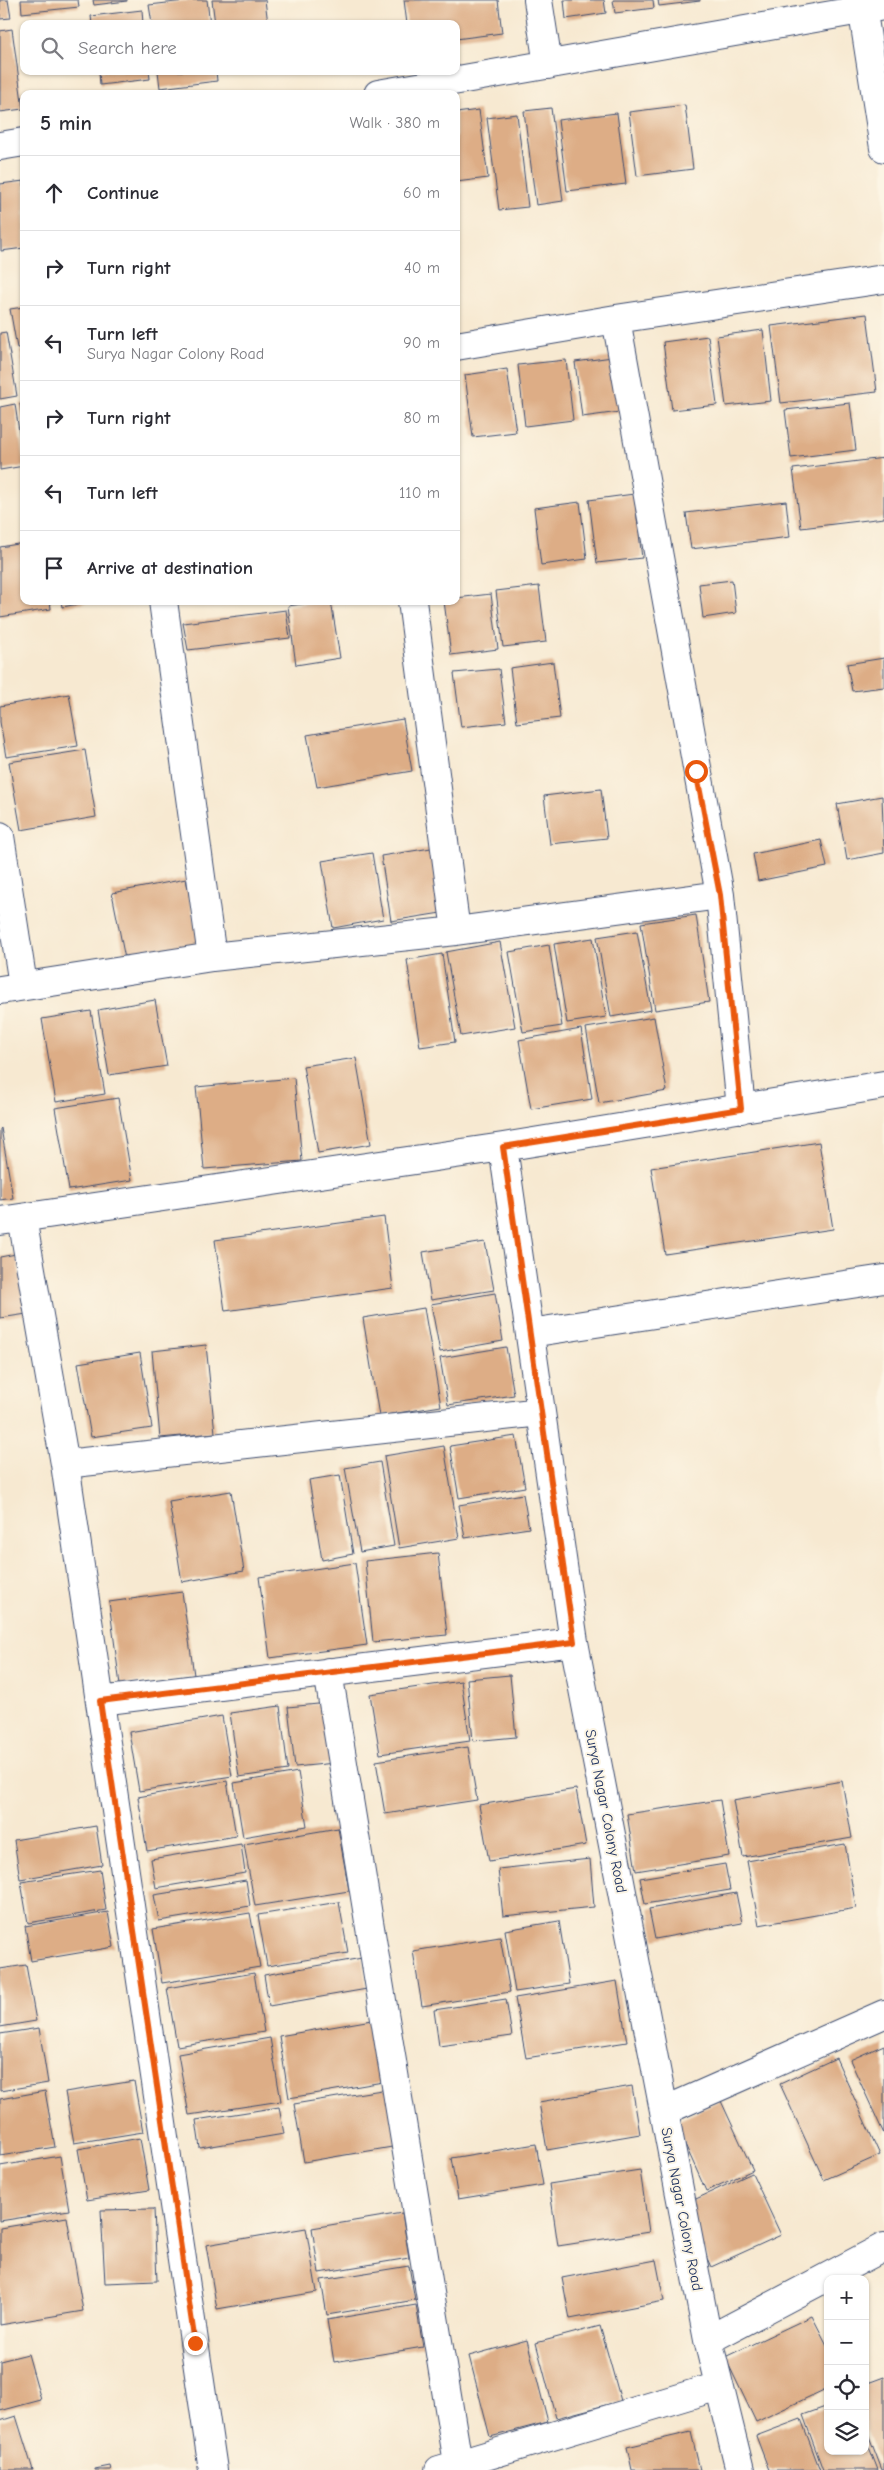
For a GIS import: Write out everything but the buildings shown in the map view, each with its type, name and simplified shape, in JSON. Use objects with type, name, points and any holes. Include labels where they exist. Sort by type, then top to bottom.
[{"type":"street","points":[[538,0],[548,65]]},
{"type":"street","points":[[401,90],[548,65],[869,5],[884,148]]},
{"type":"street","points":[[0,146],[20,143]]},
{"type":"street","points":[[460,345],[616,319],[884,279]]},
{"type":"street","points":[[616,319],[720,895],[741,1109]]},
{"type":"street","points":[[164,605],[212,957]]},
{"type":"street","points":[[413,605],[456,931]]},
{"type":"street","points":[[0,836],[11,987],[212,957],[456,931],[720,895]]},
{"type":"street","points":[[213,2470],[65,1464],[11,1220],[503,1147],[884,1085]]},
{"type":"street","name":"Surya Nagar Colony Road","points":[[503,1147],[574,1642],[708,2340],[740,2470]]},
{"type":"street","points":[[530,1333],[884,1280]]},
{"type":"street","points":[[65,1464],[541,1412]]},
{"type":"street","points":[[100,1701],[574,1642]]},
{"type":"street","points":[[328,1672],[449,2466],[719,2386]]},
{"type":"street","points":[[664,2110],[884,2014]]},
{"type":"street","points":[[708,2340],[884,2247]]},
{"type":"route","points":[[195,2343],[100,1701],[574,1642],[503,1147],[741,1109],[720,895],[696,771]]}]
